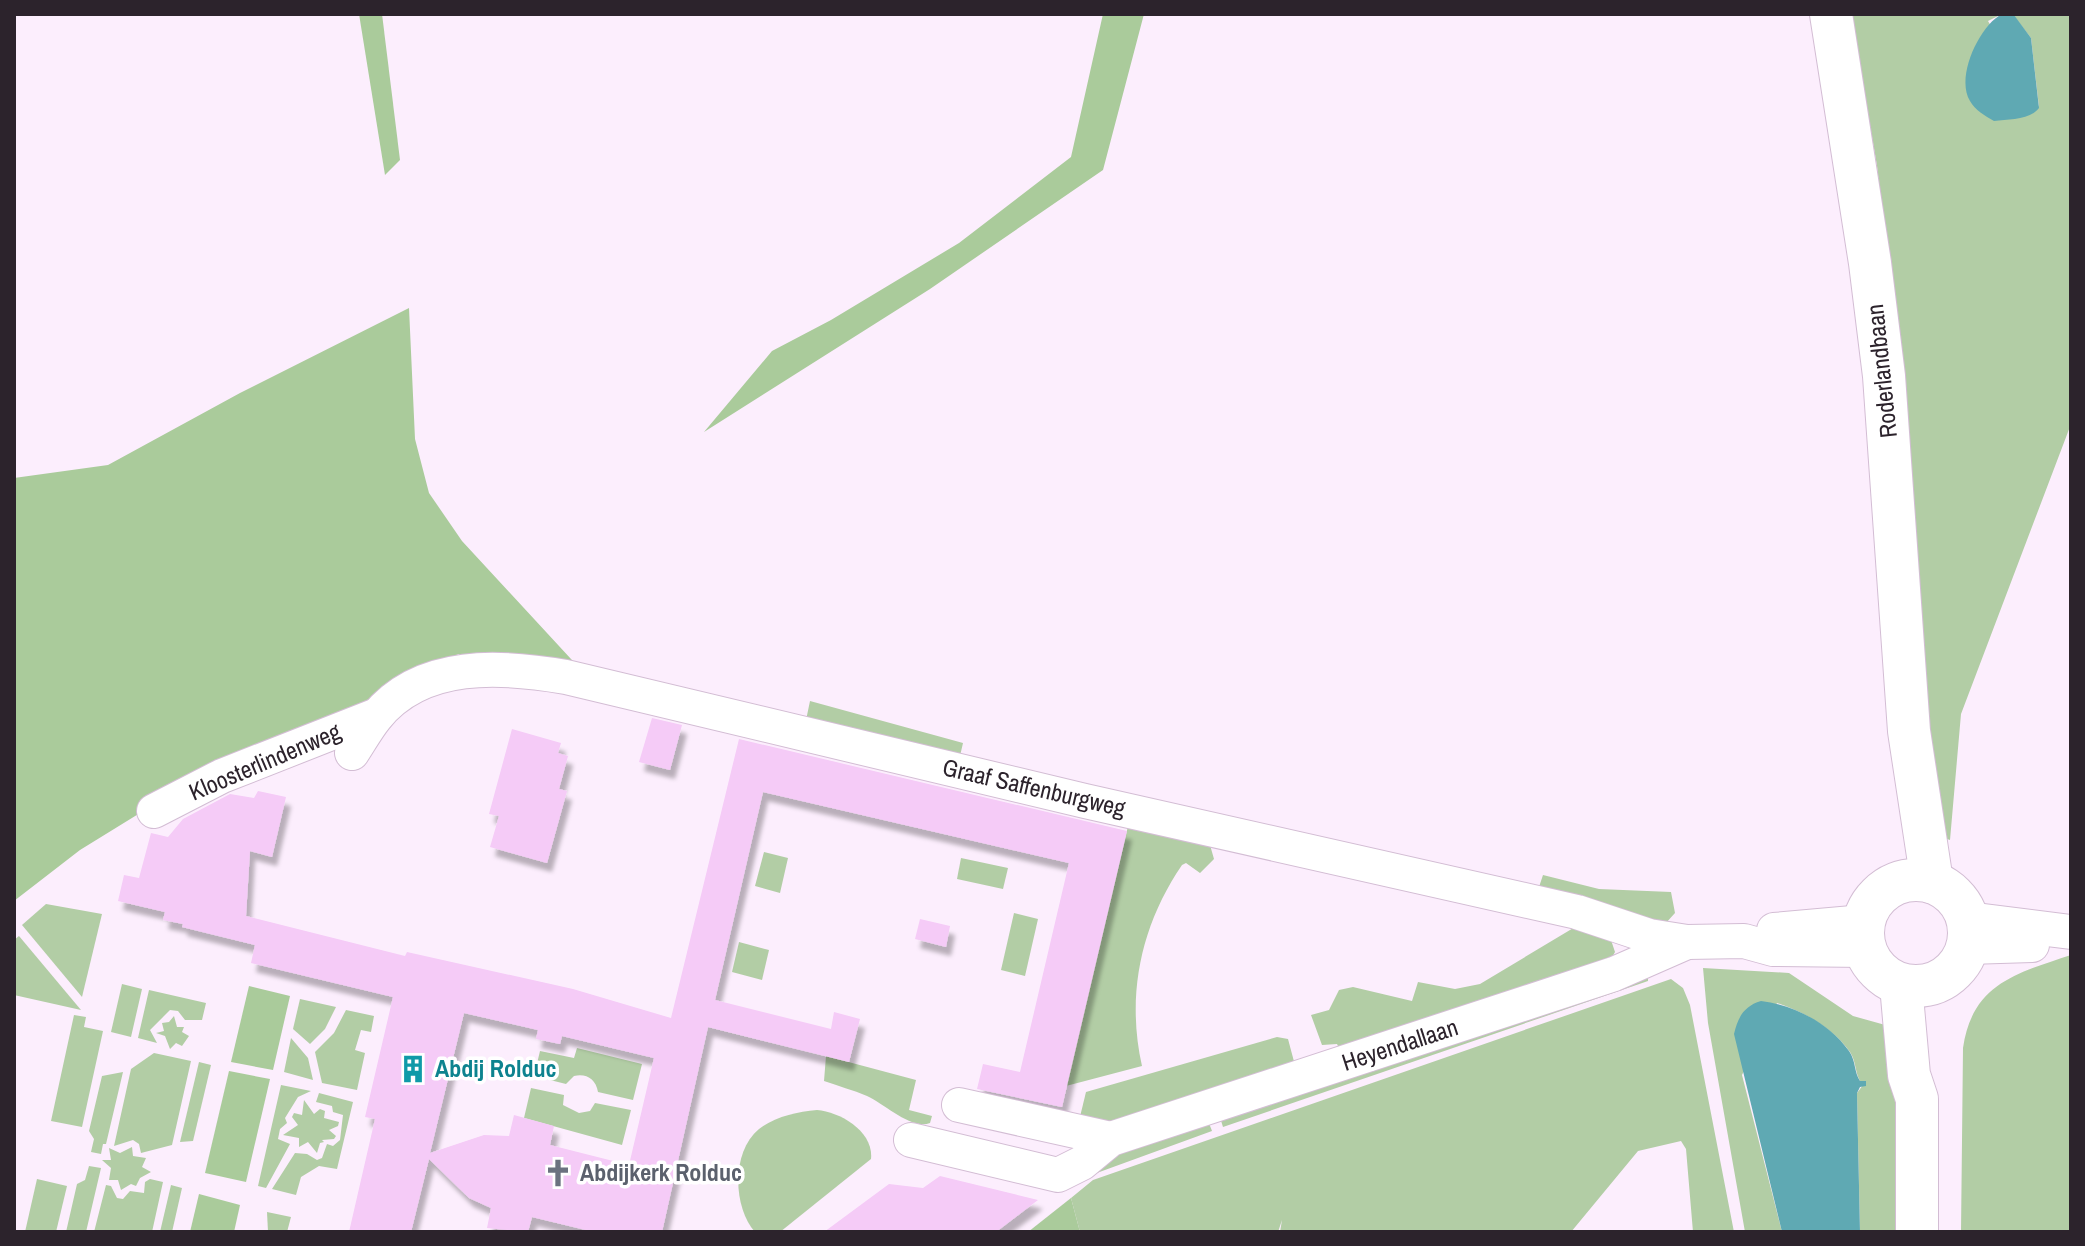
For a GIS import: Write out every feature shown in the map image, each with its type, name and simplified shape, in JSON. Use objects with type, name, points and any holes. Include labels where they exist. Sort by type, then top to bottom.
[{"type":"main road","name":"Roderlandbaan","points":[[1831,14],[1870,263],[1884,376],[1909,731],[1912,883]]},
{"type":"main road","points":[[1912,883],[1959,901],[1968,933],[1950,975],[1914,985],[1886,978],[1864,936],[1877,896],[1912,883]]},
{"type":"main road","points":[[1914,985],[1909,1075],[1917,1099],[1917,1232]]},
{"type":"street","name":"Graaf Saffenburgweg","points":[[352,753],[377,715],[412,689],[442,676],[493,668],[553,674],[1562,909],[1649,936],[1687,942],[1744,941],[1774,930],[1864,936]]},
{"type":"street","name":"Kloosterlindenweg","points":[[154,811],[222,776],[377,715]]},
{"type":"street","points":[[1968,933],[2071,932]]},
{"type":"street","points":[[1968,933],[2041,945],[2071,940]]},
{"type":"street","name":"Heyendallaan","points":[[911,1140],[1058,1175],[1082,1163],[1111,1139],[1614,974],[1687,942]]},
{"type":"street","points":[[959,1105],[1111,1139]]},
{"type":"green space","points":[[359,14],[382,14],[400,160],[385,175]]},
{"type":"green space","points":[[1103,14],[1144,14],[1103,170],[930,289],[704,432],[772,351],[831,320],[959,243],[1071,157]]},
{"type":"green space","points":[[1851,14],[2002,14],[1988,21],[2039,107],[2031,38],[2014,16],[2006,14],[2071,14],[2071,424],[1961,714],[1950,840],[1933,834],[1898,349],[1877,166]]},
{"type":"green space","points":[[409,308],[415,439],[429,493],[462,541],[583,672],[467,663],[459,654],[445,659],[442,669],[153,805],[80,850],[14,901],[14,478],[108,465],[240,393]]},
{"type":"green space","points":[[810,701],[963,743],[960,756],[1538,890],[1543,875],[1599,889],[1671,892],[1675,913],[1665,924],[805,725]]},
{"type":"green space","points":[[1129,822],[1208,838],[1214,859],[1200,873],[1186,863],[1182,865],[1156,912],[1147,936],[1137,987],[1136,1013],[1142,1066],[1066,1086]]},
{"type":"green space","points":[[764,852],[788,858],[780,893],[755,886]]},
{"type":"green space","points":[[961,858],[1008,868],[1003,889],[957,879]]},
{"type":"green space","points":[[46,904],[102,914],[82,997],[22,925]]},
{"type":"green space","points":[[1014,913],[1038,919],[1025,976],[1001,970]]},
{"type":"green space","points":[[1575,927],[1608,931],[1615,952],[1604,972],[1339,1048],[1337,1044],[1322,1045],[1311,1015],[1329,1010],[1339,990],[1353,987],[1412,1001],[1418,982],[1455,989],[1480,984]]},
{"type":"green space","points":[[19,936],[81,1010],[14,995],[14,940]]},
{"type":"green space","points":[[739,942],[769,950],[762,980],[732,972]]},
{"type":"green space","points":[[2071,955],[2071,1232],[1961,1232],[1963,1048],[1968,1026],[1976,1009],[2000,984],[2015,975]]},
{"type":"green space","points":[[1703,968],[1789,973],[1853,1016],[1896,1028],[1904,1232],[1860,1232],[1857,1093],[1866,1081],[1860,1081],[1852,1055],[1827,1028],[1777,1003],[1742,1075],[1782,1232],[1745,1232],[1708,1023]]},
{"type":"green space","points":[[1648,974],[1648,981],[1223,1127],[1219,1114]]},
{"type":"green space","points":[[1671,979],[1683,988],[1690,1005],[1734,1232],[1693,1232],[1686,1149],[1681,1141],[1638,1151],[1571,1232],[1280,1232],[1282,1220],[1278,1232],[1080,1232],[1071,1198],[1093,1180]]},
{"type":"green space","points":[[122,984],[142,989],[131,1037],[111,1032]]},
{"type":"green space","points":[[249,986],[290,996],[273,1070],[231,1062]]},
{"type":"green space","points":[[149,990],[206,1003],[202,1020],[185,1020],[178,1011],[170,1010],[150,1030],[157,1043],[138,1038]]},
{"type":"green space","points":[[300,999],[336,1007],[325,1029],[310,1044],[293,1029]]},
{"type":"green space","points":[[346,1010],[374,1016],[371,1032],[361,1030],[355,1050],[365,1053],[357,1090],[322,1083],[315,1052],[334,1033]]},
{"type":"green space","points":[[74,1015],[86,1017],[84,1027],[103,1031],[82,1127],[51,1121]]},
{"type":"green space","points":[[174,1016],[177,1027],[184,1027],[182,1032],[189,1036],[182,1046],[176,1043],[170,1049],[165,1036],[156,1033],[164,1031],[162,1023],[169,1022]]},
{"type":"green space","points":[[1277,1037],[1288,1039],[1296,1069],[1100,1132],[1078,1125],[1086,1092]]},
{"type":"green space","points":[[291,1038],[308,1058],[313,1080],[284,1072]]},
{"type":"green space","points":[[577,1048],[642,1064],[633,1100],[598,1092],[593,1080],[586,1076],[574,1076],[566,1084],[534,1076],[540,1051],[574,1058]]},
{"type":"green space","points":[[154,1053],[191,1061],[172,1145],[141,1153],[139,1144],[133,1140],[114,1146],[131,1069]]},
{"type":"green space","points":[[826,1056],[916,1080],[909,1110],[932,1116],[930,1123],[906,1120],[867,1096],[824,1081]]},
{"type":"green space","points":[[199,1062],[211,1065],[193,1141],[180,1142]]},
{"type":"green space","points":[[229,1071],[270,1079],[246,1182],[205,1173]]},
{"type":"green space","points":[[123,1072],[106,1144],[103,1144],[101,1154],[91,1152],[94,1139],[89,1131],[102,1076]]},
{"type":"green space","points":[[281,1085],[311,1091],[298,1097],[285,1118],[287,1123],[280,1129],[278,1139],[290,1144],[266,1188],[258,1186]]},
{"type":"green space","points":[[531,1088],[564,1095],[563,1105],[579,1113],[590,1111],[595,1103],[631,1110],[622,1145],[524,1118]]},
{"type":"green space","points":[[319,1093],[353,1102],[337,1169],[319,1166],[301,1177],[296,1195],[272,1189],[295,1153],[307,1154],[317,1160],[322,1158],[327,1144],[333,1146],[340,1140],[343,1115],[333,1112],[332,1106],[316,1102]]},
{"type":"green space","points":[[304,1100],[314,1114],[320,1109],[325,1111],[324,1118],[339,1122],[338,1126],[329,1130],[336,1136],[334,1139],[322,1140],[324,1142],[320,1143],[317,1153],[308,1142],[299,1147],[299,1138],[283,1135],[298,1125],[292,1117],[294,1113],[302,1115]]},
{"type":"green space","points":[[817,1110],[845,1119],[862,1132],[871,1149],[871,1159],[780,1232],[755,1232],[742,1209],[739,1194],[743,1151],[759,1129],[772,1121]]},
{"type":"green space","points":[[1207,1118],[1212,1131],[1094,1174],[1105,1151]]},
{"type":"green space","points":[[132,1147],[133,1156],[146,1158],[142,1167],[151,1172],[140,1178],[136,1186],[131,1184],[121,1190],[118,1180],[109,1180],[111,1168],[102,1160],[111,1160],[109,1148],[120,1153]]},
{"type":"green space","points":[[89,1166],[101,1168],[86,1232],[66,1232],[77,1184],[85,1180]]},
{"type":"green space","points":[[37,1179],[67,1186],[56,1232],[25,1232]]},
{"type":"green space","points":[[150,1179],[163,1182],[152,1232],[94,1232],[106,1185],[111,1186],[117,1198],[123,1199],[130,1191],[144,1193],[145,1182]]},
{"type":"green space","points":[[171,1185],[182,1188],[172,1232],[160,1232]]},
{"type":"green space","points":[[199,1194],[240,1205],[234,1232],[190,1232]]},
{"type":"green space","points":[[1071,1198],[1080,1232],[1028,1232]]},
{"type":"green space","points":[[267,1212],[291,1217],[287,1232],[268,1232]]},
{"type":"water","points":[[2002,14],[2014,15],[2031,38],[2039,108],[2025,117],[1994,121],[1970,101],[1966,79],[1978,40]]},
{"type":"water","points":[[1761,1001],[1798,1011],[1821,1024],[1849,1051],[1860,1081],[1866,1081],[1866,1086],[1860,1087],[1857,1093],[1860,1232],[1782,1232],[1734,1034],[1743,1013]]},
{"type":"building","points":[[652,718],[682,725],[670,770],[639,762]]},
{"type":"building","points":[[512,729],[561,743],[558,753],[568,756],[559,789],[567,791],[547,863],[490,847],[499,816],[489,814]]},
{"type":"building","points":[[739,739],[1127,831],[1062,1107],[977,1089],[983,1064],[1020,1072],[1069,863],[763,792],[715,1000],[831,1029],[834,1012],[860,1019],[849,1062],[708,1027],[662,1232],[594,1232],[532,1217],[528,1232],[487,1228],[491,1208],[469,1198],[429,1159],[411,1232],[349,1232],[375,1119],[365,1117],[393,997],[251,963],[255,945],[182,927],[183,924],[163,920],[165,912],[118,901],[124,875],[139,878],[151,833],[168,837],[183,819],[230,794],[254,798],[258,791],[286,797],[272,857],[250,851],[246,916],[405,956],[407,952],[573,989],[671,1018]],"holes":[[[464,1013],[538,1030],[536,1039],[560,1044],[562,1036],[654,1058],[629,1165],[550,1145],[554,1126],[514,1115],[509,1136],[484,1135],[430,1153]]]},
{"type":"building","points":[[920,919],[950,926],[946,947],[915,939]]},
{"type":"building","points":[[940,1176],[1038,1200],[996,1232],[824,1232],[889,1184],[923,1188]]},
{"type":"place","name":"Abdij Rolduc","points":[[413,1069]]},
{"type":"place","name":"Abdijkerk Rolduc","points":[[558,1173]]}]
